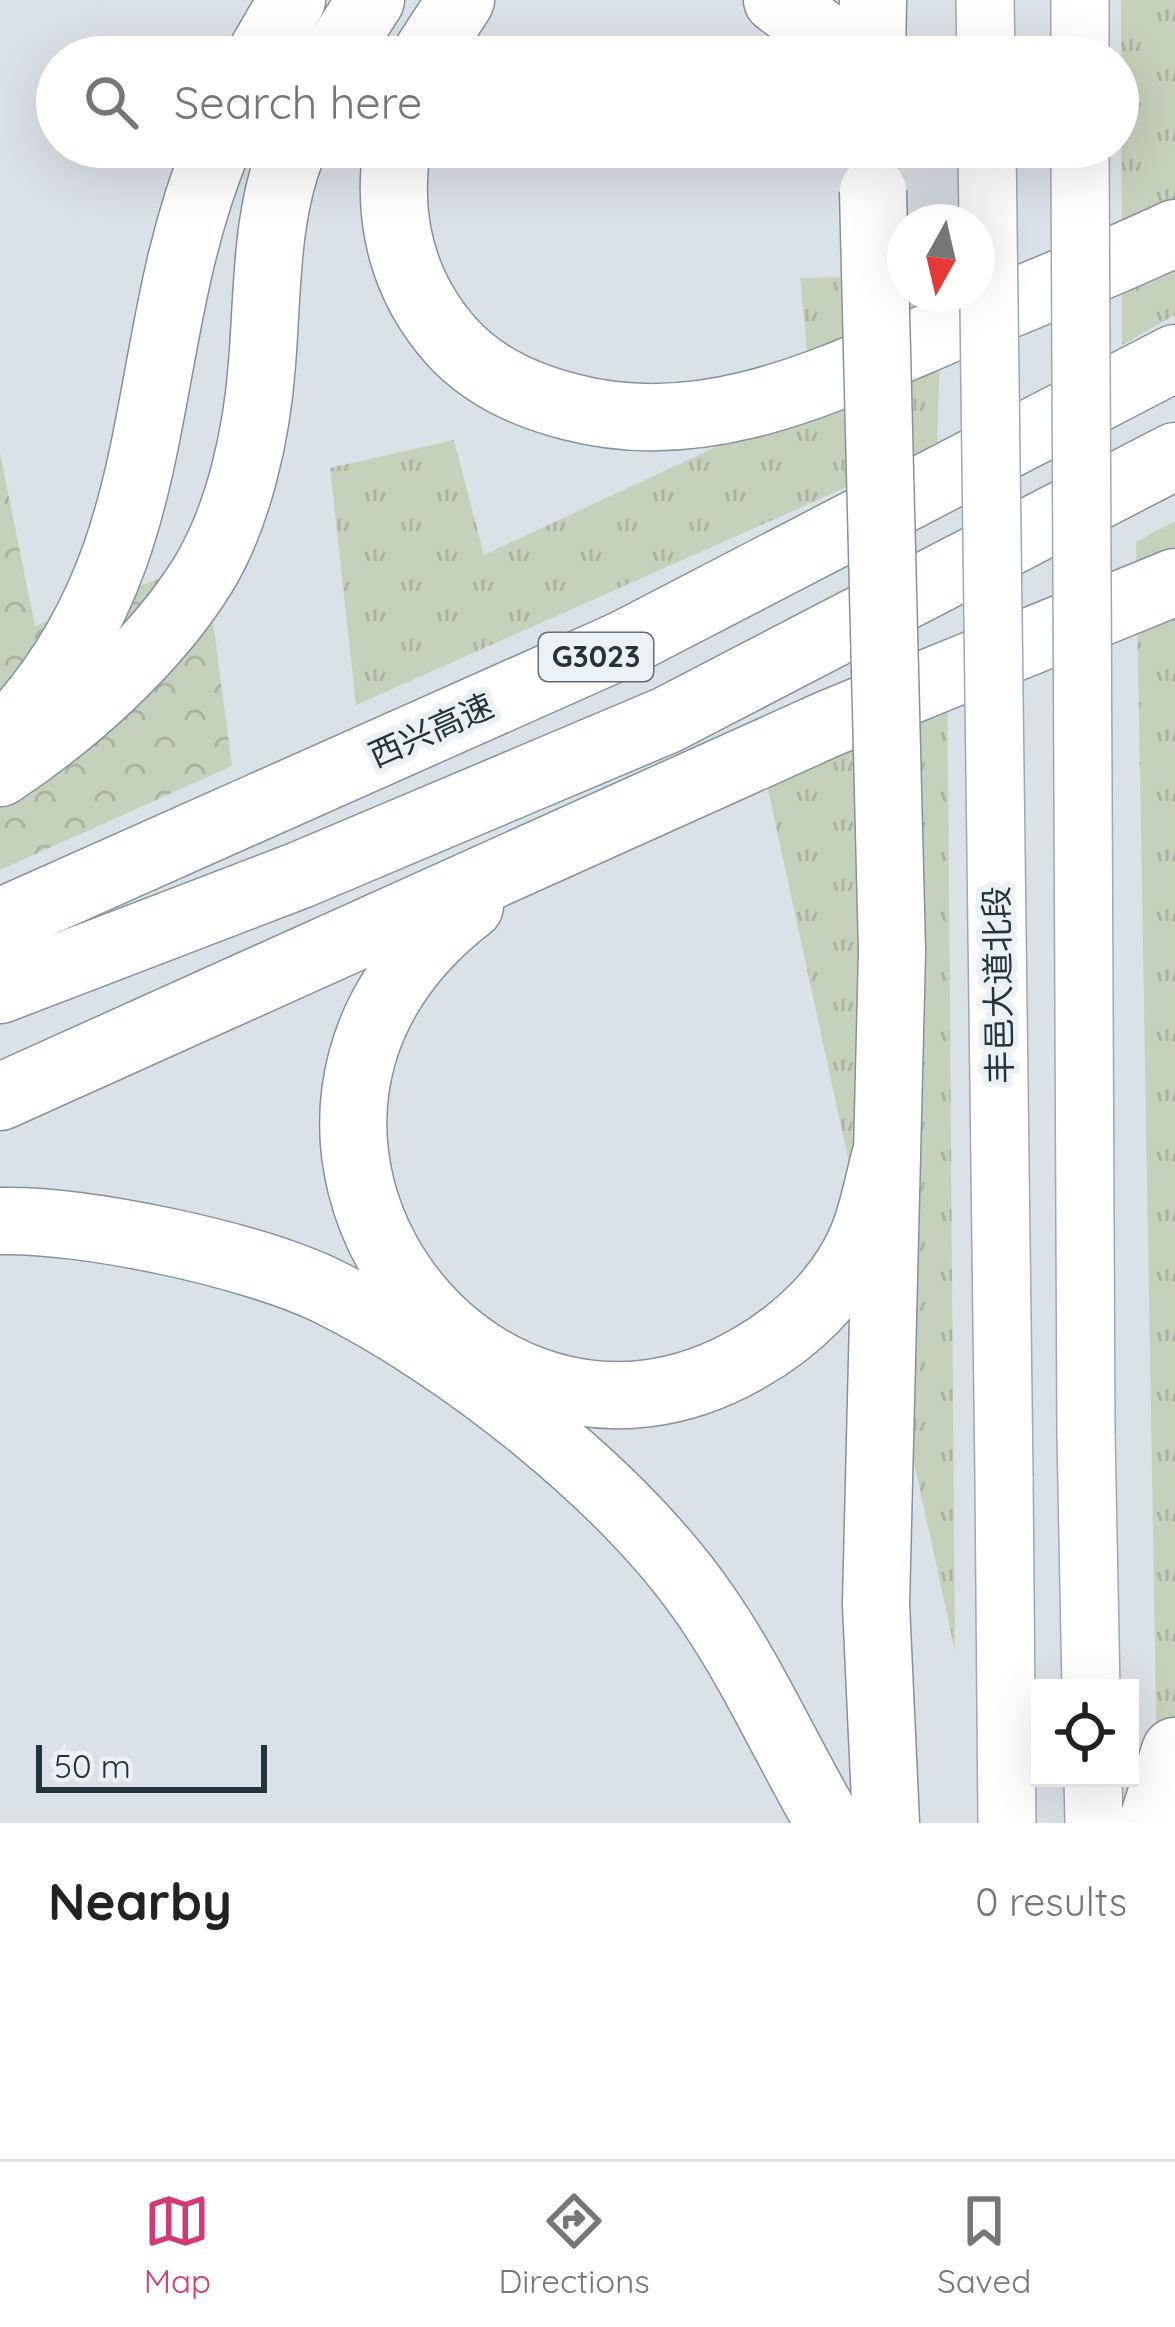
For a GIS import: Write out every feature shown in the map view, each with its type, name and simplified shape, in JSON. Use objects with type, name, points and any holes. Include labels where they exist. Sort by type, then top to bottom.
[{"type":"highway","points":[[271,36],[292,0]]},
{"type":"highway","points":[[348,36],[371,0]]},
{"type":"highway","points":[[438,36],[461,0]]},
{"type":"highway","points":[[778,0],[825,36]]},
{"type":"highway","points":[[873,36],[874,0]]},
{"type":"highway","points":[[0,740],[66,661],[117,562],[180,269],[211,168]]},
{"type":"highway","points":[[0,773],[118,674],[161,630],[203,575],[226,527],[262,370],[270,252],[286,168]]},
{"type":"highway","points":[[396,168],[394,209],[402,261],[435,323],[464,354],[541,399],[636,419],[681,420],[791,396],[1175,233]]},
{"type":"highway","points":[[871,169],[892,951],[876,1604],[886,1823]]},
{"type":"highway","name":"西兴高速","points":[[0,922],[622,645],[1084,410],[1175,358]]},
{"type":"highway","name":"G3023","points":[[0,990],[300,875],[667,721],[1175,456]]},
{"type":"highway","points":[[0,1097],[828,724],[1158,592]]},
{"type":"highway","points":[[572,840],[476,902],[412,959],[387,993],[356,1073],[352,1115],[364,1205],[406,1286],[437,1321],[512,1371],[601,1393],[647,1391],[735,1367],[774,1344],[839,1278],[861,1240],[886,1153]]},
{"type":"highway","points":[[0,1221],[178,1244],[325,1290],[422,1348],[613,1494],[708,1609],[829,1823]]},
{"type":"highway","points":[[1152,1823],[1175,1751]]},
{"type":"main road","points":[[985,0],[986,36]]},
{"type":"main road","points":[[1080,0],[1080,36]]},
{"type":"main road","name":"丰邑大道北段","points":[[987,168],[1007,1823]]},
{"type":"main road","points":[[1080,168],[1091,1679]]},
{"type":"main road","points":[[1093,1787],[1094,1823]]},
{"type":"green space","points":[[1121,0],[1175,0],[1175,315],[1122,345],[1121,168],[1139,168],[1139,36],[1121,36]]},
{"type":"green space","points":[[887,276],[887,312],[941,312],[937,447],[356,705],[330,468],[454,440],[484,555],[812,402],[800,278]]},
{"type":"green space","points":[[0,453],[35,626],[205,561],[232,766],[0,870]]},
{"type":"green space","points":[[1175,521],[1175,1823],[1158,1823],[1136,542]]},
{"type":"green space","points":[[947,638],[955,1651],[757,739]]}]
